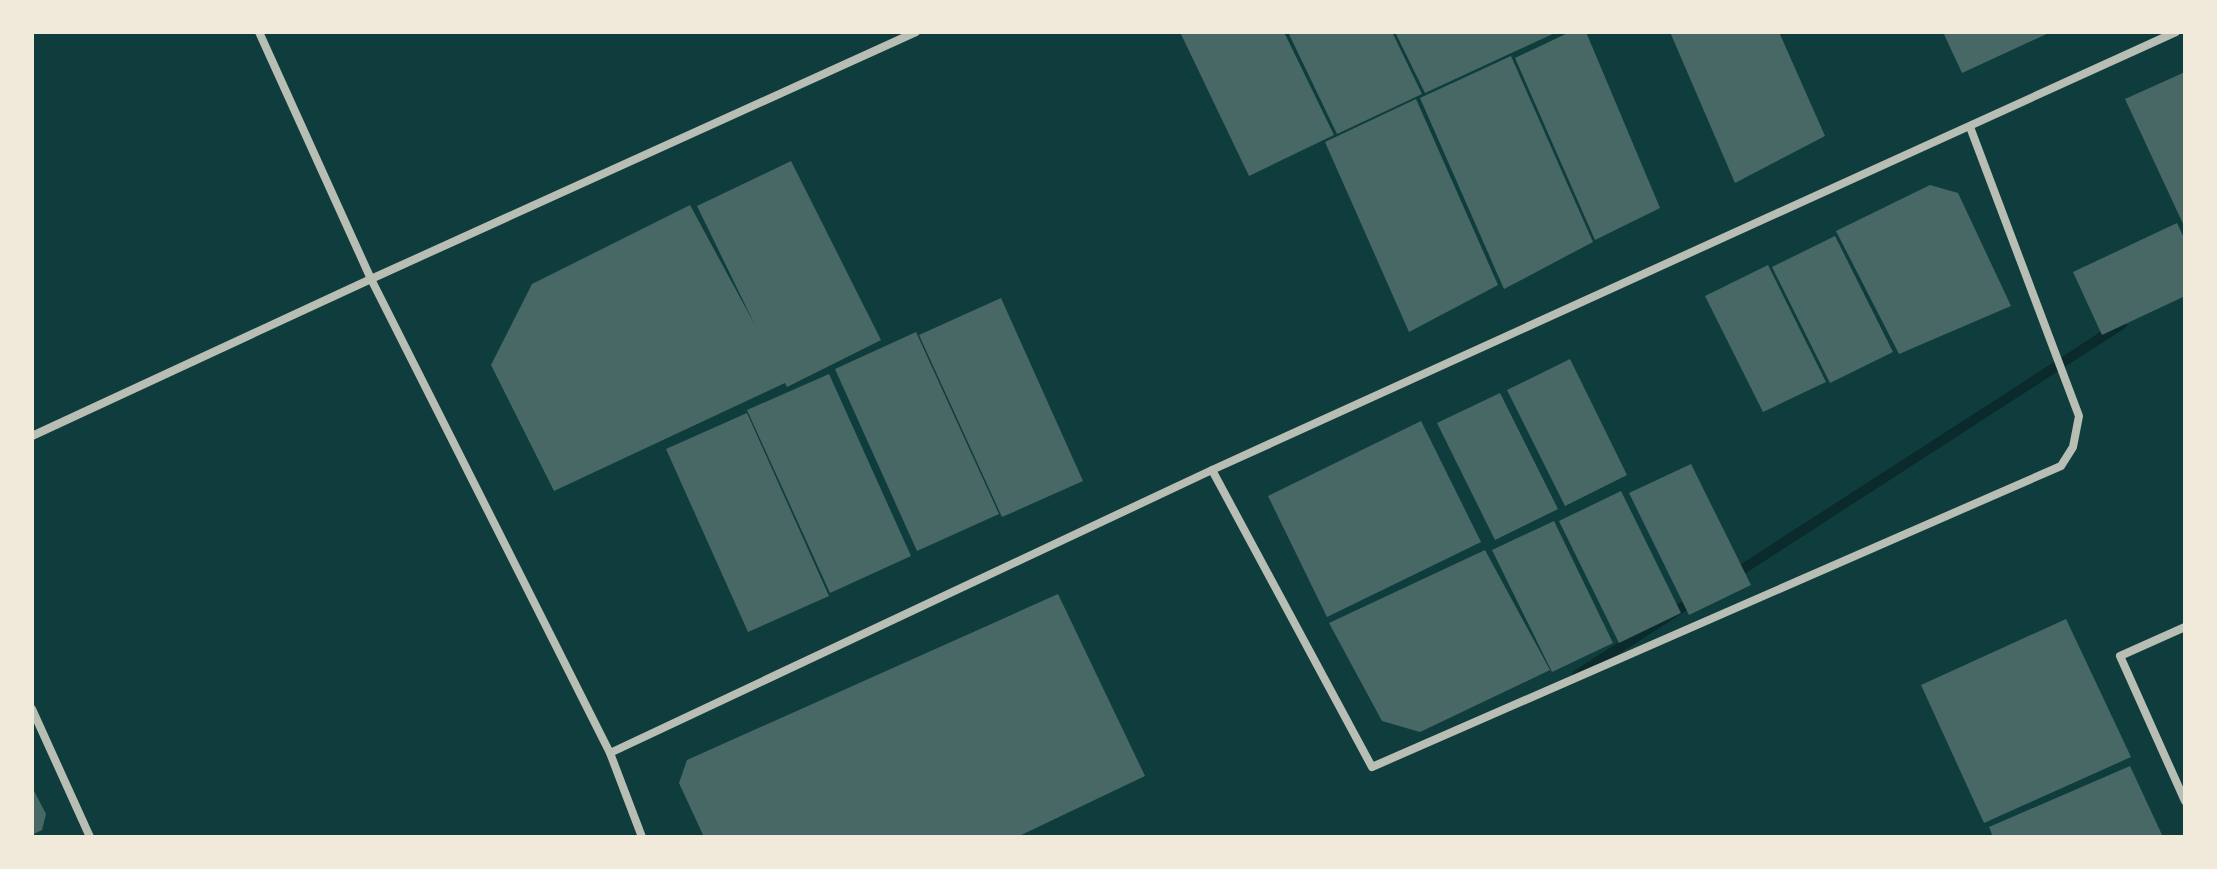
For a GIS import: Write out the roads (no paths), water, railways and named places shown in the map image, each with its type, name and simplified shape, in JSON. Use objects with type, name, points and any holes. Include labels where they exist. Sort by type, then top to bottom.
[{"type":"street","points":[[259,32],[371,279],[610,753],[642,837]]},
{"type":"street","points":[[32,436],[916,32]]},
{"type":"street","points":[[610,753],[1212,470],[2176,32]]},
{"type":"street","points":[[1212,470],[1372,767],[2061,466],[2073,447],[2079,416],[1970,127]]},
{"type":"street","points":[[2185,627],[2120,656],[2185,801]]},
{"type":"street","points":[[32,709],[90,837]]},
{"type":"waterway","points":[[1732,576],[2122,324]]},
{"type":"waterway","points":[[1577,675],[1695,599]]}]
